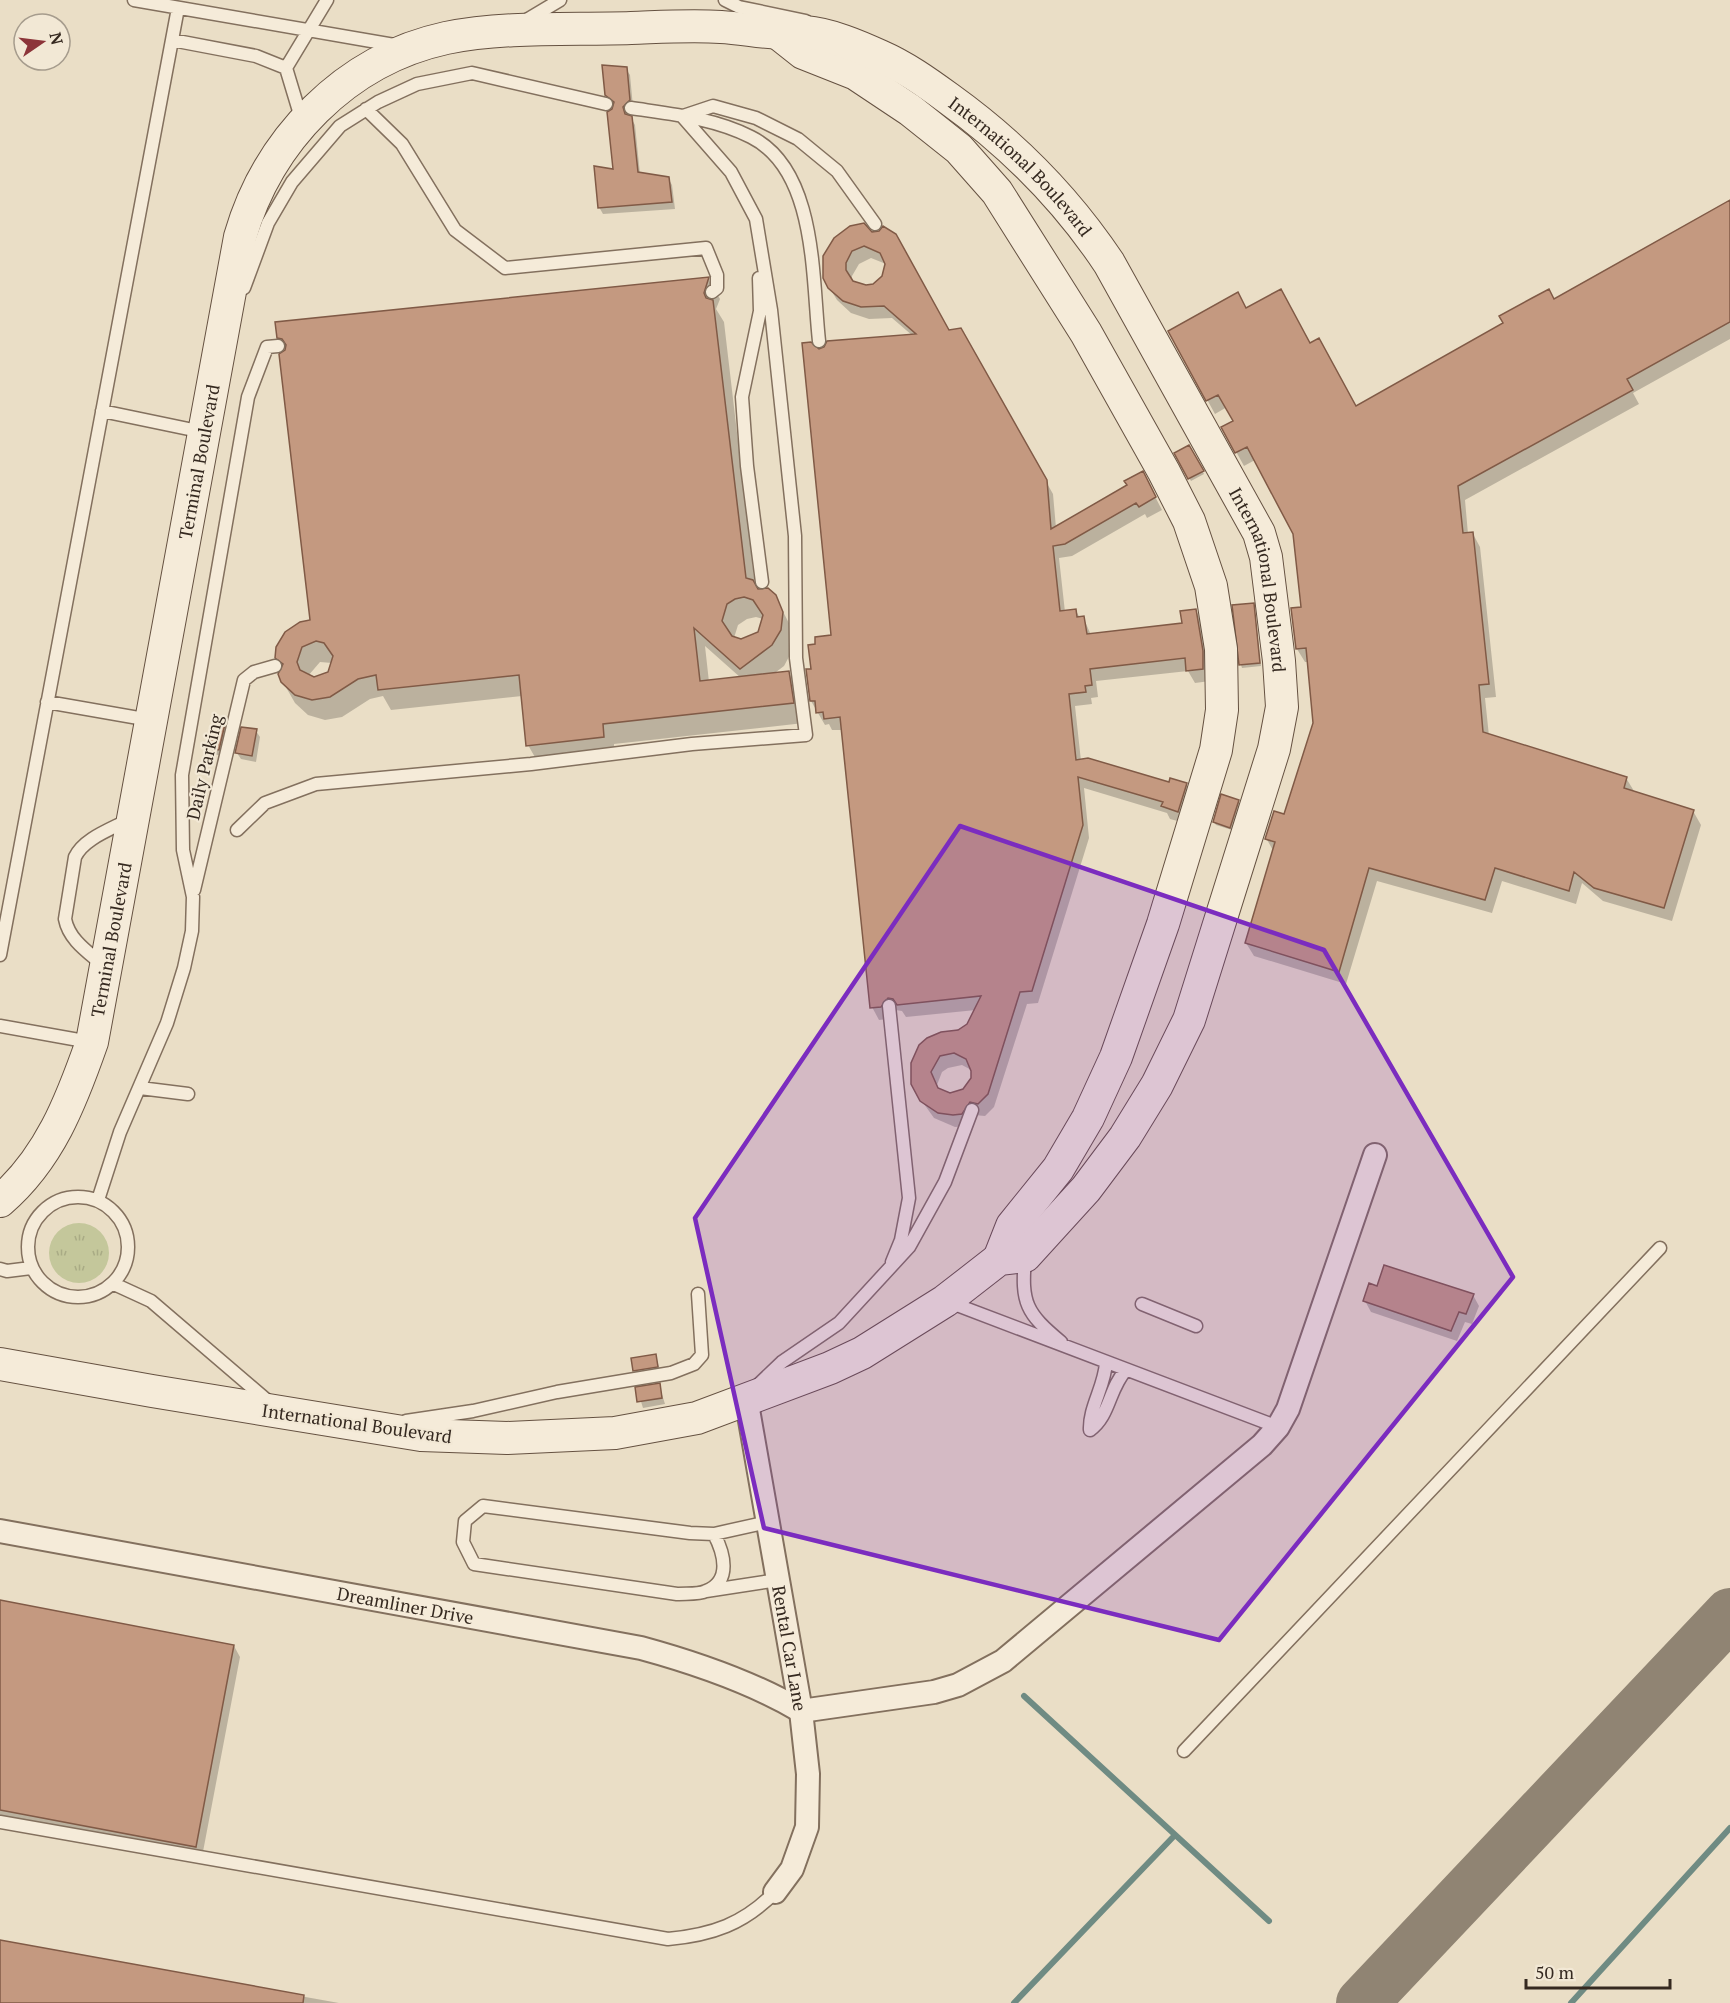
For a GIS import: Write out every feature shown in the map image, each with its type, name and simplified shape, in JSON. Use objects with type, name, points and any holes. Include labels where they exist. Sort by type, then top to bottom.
[{"type":"main road","name":"International Boulevard","points":[[0,1364],[281,1413],[461,1437],[575,1437],[664,1426],[697,1418],[830,1368],[862,1353],[1012,1257],[1086,1189],[1125,1137],[1157,1085],[1189,1020],[1281,721],[1279,661],[1266,557],[1255,524],[1104,255],[1071,211],[1010,146],[927,83],[881,56],[806,32],[778,33],[690,26],[507,32]]},
{"type":"main road","name":"Terminal Boulevard","points":[[92,1042],[234,262],[249,207],[277,154],[302,122],[318,105],[350,81],[413,48],[446,39],[507,32]]},
{"type":"main road","name":"International Boulevard","points":[[778,33],[803,53],[856,74],[918,116],[959,149],[997,192],[1086,333],[1169,481],[1197,542],[1215,606],[1221,650],[1222,688],[1217,741],[1163,924],[1116,1057],[1088,1118],[1058,1169],[1012,1226],[1012,1257]]},
{"type":"main road","points":[[0,1201],[26,1174],[54,1136],[92,1042]]},
{"type":"street","points":[[801,1711],[934,1692],[958,1685],[1003,1661],[1249,1457],[1278,1427],[1288,1409],[1375,1155]]},
{"type":"street","name":"Rental Car Lane","points":[[746,1398],[801,1711],[808,1774],[807,1827],[792,1869],[775,1892]]},
{"type":"street","name":"Dreamliner Drive","points":[[0,1531],[641,1648],[688,1661],[753,1686],[801,1711]]},
{"type":"lane","points":[[134,0],[413,48]]},
{"type":"lane","points":[[302,122],[286,68],[327,0]]},
{"type":"lane","points":[[507,32],[560,0]]},
{"type":"lane","points":[[725,0],[739,7],[803,19],[832,39]]},
{"type":"lane","points":[[0,955],[178,8]]},
{"type":"lane","points":[[172,40],[256,56],[286,68]]},
{"type":"lane","points":[[218,350],[268,223],[286,190],[324,142],[340,126],[366,109],[417,84],[472,73],[606,104]]},
{"type":"lane","points":[[682,116],[713,106],[756,118],[798,139],[837,171],[875,224]]},
{"type":"lane","points":[[631,108],[717,123],[750,136],[771,150],[787,170],[805,210],[819,341]]},
{"type":"lane","points":[[366,109],[402,144],[455,231],[506,268],[706,248],[717,275],[717,288],[712,292]]},
{"type":"lane","points":[[237,830],[265,803],[316,784],[531,764],[692,744],[806,735],[796,658],[795,536],[771,310],[756,219],[731,172],[682,116]]},
{"type":"lane","points":[[756,219],[760,311],[742,397],[747,466],[762,582]]},
{"type":"lane","points":[[98,1200],[120,1132],[167,1023],[184,968],[192,931],[193,897],[183,850],[182,776],[248,397],[267,347],[278,346]]},
{"type":"lane","points":[[102,411],[204,432]]},
{"type":"lane","name":"Daily Parking","points":[[193,897],[244,680],[254,672],[275,666]]},
{"type":"lane","points":[[47,702],[151,720]]},
{"type":"lane","points":[[105,968],[71,936],[66,926],[65,919],[75,857],[88,843],[133,817]]},
{"type":"lane","points":[[889,1006],[909,1198],[901,1240],[890,1266]]},
{"type":"lane","points":[[0,1026],[92,1042]]},
{"type":"lane","points":[[140,1088],[188,1094]]},
{"type":"lane","points":[[746,1398],[782,1362],[839,1323],[909,1247],[931,1211],[957,1153],[972,1110]]},
{"type":"lane","points":[[82,1196],[98,1200],[122,1221],[128,1236],[128,1254],[124,1270],[114,1284],[99,1293],[83,1298],[66,1296],[50,1289],[31,1268],[28,1245],[31,1230],[39,1215],[51,1204],[66,1198],[82,1196]]},
{"type":"lane","points":[[1184,1751],[1660,1248]]},
{"type":"lane","points":[[1012,1257],[1029,1312],[1069,1348]]},
{"type":"lane","points":[[0,1269],[7,1271],[31,1268]]},
{"type":"lane","points":[[114,1284],[151,1301],[281,1413]]},
{"type":"lane","points":[[370,1426],[473,1411],[557,1392],[671,1373],[685,1368],[702,1355],[698,1294]]},
{"type":"lane","points":[[945,1301],[1278,1427]]},
{"type":"lane","points":[[1142,1304],[1196,1326]]},
{"type":"lane","points":[[1106,1362],[1105,1378],[1089,1417],[1090,1430],[1100,1423],[1116,1382],[1126,1370]]},
{"type":"lane","points":[[768,1522],[714,1534],[483,1506],[465,1521],[463,1542],[474,1564],[677,1594],[778,1580]]},
{"type":"lane","points":[[706,1591],[722,1577],[724,1554],[714,1534]]},
{"type":"lane","points":[[0,1822],[668,1939],[715,1932],[738,1923],[758,1909],[775,1892]]},
{"type":"highlighted area","points":[[960,826],[1324,950],[1513,1277],[1219,1640],[764,1528],[695,1218]]},
{"type":"green space","points":[[73,1223],[85,1223],[96,1228],[104,1236],[109,1253],[107,1265],[96,1278],[85,1283],[73,1283],[62,1278],[54,1270],[49,1259],[49,1247],[54,1236],[62,1228]]},
{"type":"building","points":[[602,65],[627,67],[630,100],[623,107],[625,114],[632,116],[638,172],[669,177],[672,202],[598,208],[594,166],[613,169],[607,112],[612,109],[614,102],[605,95]]},
{"type":"building","points":[[1730,200],[1730,322],[1627,379],[1633,390],[1458,486],[1463,533],[1473,532],[1489,684],[1479,685],[1483,732],[1627,777],[1624,788],[1694,810],[1664,908],[1594,888],[1574,872],[1569,891],[1495,868],[1485,900],[1369,868],[1339,972],[1245,943],[1275,842],[1265,839],[1274,811],[1284,814],[1313,723],[1306,648],[1296,649],[1291,608],[1301,607],[1293,534],[1247,447],[1235,453],[1221,427],[1233,421],[1218,395],[1206,401],[1168,331],[1238,292],[1246,308],[1281,289],[1310,343],[1319,338],[1356,406],[1503,323],[1499,316],[1549,289],[1554,299]]},
{"type":"building","points":[[864,223],[872,232],[879,231],[883,226],[896,234],[949,330],[961,328],[1047,480],[1051,529],[1127,485],[1124,481],[1143,471],[1156,497],[1139,507],[1136,503],[1065,544],[1053,546],[1060,611],[1076,609],[1077,617],[1084,616],[1087,634],[1182,623],[1180,611],[1196,609],[1203,651],[1203,669],[1186,671],[1185,658],[1090,669],[1092,685],[1085,686],[1086,692],[1069,694],[1076,760],[1088,758],[1169,782],[1170,778],[1187,783],[1178,812],[1161,806],[1163,802],[1078,777],[1083,825],[1032,991],[1020,992],[988,1094],[978,1104],[970,1102],[962,1114],[938,1113],[920,1101],[911,1084],[911,1063],[919,1045],[927,1038],[941,1032],[958,1030],[967,1024],[981,996],[897,1005],[893,999],[888,998],[881,1007],[870,1008],[840,717],[824,719],[823,712],[816,713],[815,701],[810,701],[806,669],[811,669],[808,645],[815,644],[815,637],[831,635],[802,343],[811,342],[819,349],[824,347],[827,341],[916,334],[884,306],[861,307],[843,301],[828,288],[823,278],[823,256],[834,238],[850,226]],"holes":[[[864,246],[880,253],[885,264],[882,276],[873,284],[866,285],[853,281],[846,270],[846,263],[852,251]],[[954,1053],[966,1059],[971,1078],[963,1089],[950,1093],[938,1088],[931,1072],[940,1056]]]},
{"type":"building","points":[[709,277],[704,293],[706,298],[713,300],[746,578],[753,580],[758,589],[768,588],[776,595],[783,612],[781,630],[772,645],[740,669],[694,628],[700,681],[789,671],[794,703],[603,724],[604,737],[526,746],[519,675],[378,690],[376,675],[358,679],[330,697],[312,700],[295,695],[281,682],[278,674],[283,664],[275,658],[276,647],[285,632],[300,622],[310,620],[279,354],[285,350],[286,345],[282,339],[277,338],[275,322]],"holes":[[[744,597],[753,600],[763,615],[758,632],[741,639],[732,636],[722,621],[727,604]],[[316,641],[324,643],[333,656],[328,672],[314,677],[300,670],[297,662],[302,647]]]},
{"type":"building","points":[[1189,445],[1204,471],[1188,479],[1174,453]]},
{"type":"building","points":[[1254,603],[1260,663],[1239,665],[1232,605]]},
{"type":"building","points":[[213,722],[225,724],[219,750],[208,748]]},
{"type":"building","points":[[241,727],[257,729],[252,756],[235,753]]},
{"type":"building","points":[[1221,794],[1239,800],[1230,828],[1213,822]]},
{"type":"building","points":[[1384,1265],[1474,1294],[1466,1314],[1459,1312],[1451,1331],[1363,1301],[1369,1283],[1377,1286]]},
{"type":"building","points":[[656,1354],[658,1367],[633,1371],[631,1358]]},
{"type":"building","points":[[660,1383],[662,1398],[637,1402],[635,1387]]},
{"type":"building","points":[[0,1600],[234,1645],[196,1847],[0,1810]]},
{"type":"building","points":[[0,1940],[304,1995],[303,2003],[0,2003]]},
{"type":"waterway","points":[[1024,1696],[1269,1921]]},
{"type":"waterway","points":[[1571,2003],[1730,1828]]},
{"type":"waterway","points":[[1014,2003],[1175,1835]]},
{"type":"taxiway","points":[[1362,2003],[1730,1614]]}]
